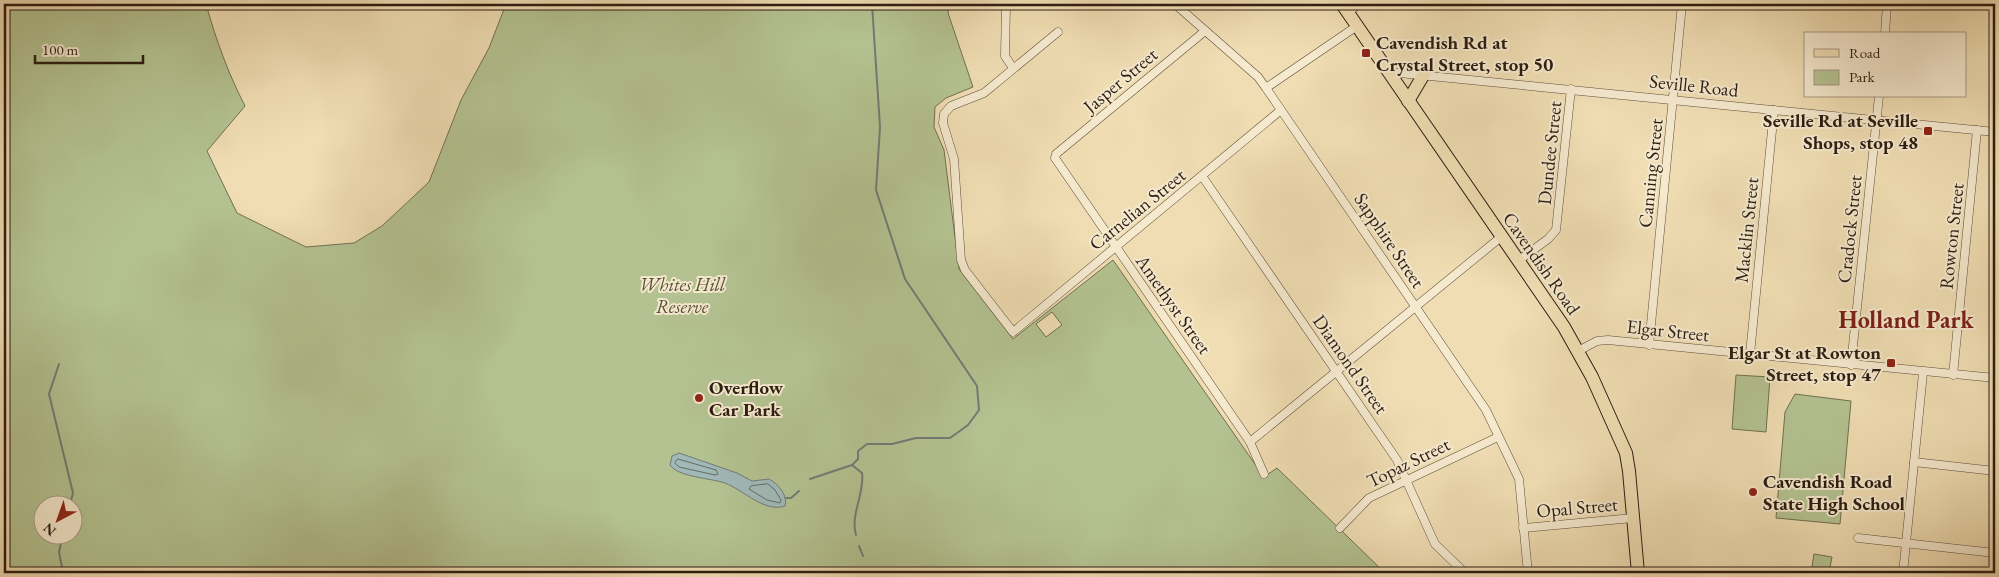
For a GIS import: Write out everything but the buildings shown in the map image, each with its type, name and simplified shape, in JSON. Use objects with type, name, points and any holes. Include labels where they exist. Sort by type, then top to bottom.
[{"type":"main road","name":"Cavendish Road","points":[[1345,8],[1578,351],[1626,453],[1638,573]]},
{"type":"main road","points":[[1408,101],[1424,74]]},
{"type":"street","points":[[1006,4],[1005,56],[1013,68],[1058,32]]},
{"type":"street","name":"Sapphire Street","points":[[1175,4],[1258,77],[1486,410],[1519,480],[1523,528]]},
{"type":"street","points":[[1345,8],[1359,4]]},
{"type":"street","name":"Canning Street","points":[[1649,345],[1682,4]]},
{"type":"street","points":[[1885,32],[1888,4]]},
{"type":"street","points":[[1972,4],[1995,6]]},
{"type":"street","points":[[1266,88],[1357,26]]},
{"type":"street","name":"Jasper Street","points":[[1056,154],[1204,31]]},
{"type":"street","name":"Carnelian Street","points":[[1013,68],[984,93],[952,106],[944,114],[943,123],[954,159],[961,260],[965,270],[1013,332],[1281,110]]},
{"type":"street","name":"Seville Road","points":[[1388,72],[1424,74],[1995,132]]},
{"type":"street","name":"Dundee Street","points":[[1518,261],[1548,239],[1556,230],[1571,89]]},
{"type":"street","name":"Cradock Street","points":[[1851,365],[1879,98]]},
{"type":"street","name":"Macklin Street","points":[[1750,354],[1774,110]]},
{"type":"street","name":"Rowton Street","points":[[1953,375],[1977,130]]},
{"type":"street","name":"Amethyst Street","points":[[1056,154],[1055,158],[1064,173],[1250,442],[1264,474]]},
{"type":"street","name":"Diamond Street","points":[[1202,176],[1397,460],[1435,544],[1465,573]]},
{"type":"street","points":[[1250,442],[1501,237]]},
{"type":"street","name":"Elgar Street","points":[[1578,351],[1594,342],[1604,340],[1923,373],[1995,378]]},
{"type":"street","points":[[1903,573],[1923,373]]},
{"type":"street","name":"Topaz Street","points":[[1340,528],[1369,498],[1498,437]]},
{"type":"street","points":[[1914,462],[1995,470]]},
{"type":"street","name":"Opal Street","points":[[1523,528],[1633,518]]},
{"type":"street","points":[[1523,528],[1528,573]]},
{"type":"street","points":[[1858,538],[1995,553]]},
{"type":"green space","name":"Whites Hill Reserve","points":[[4,4],[206,4],[223,56],[245,106],[207,151],[237,213],[306,247],[354,243],[382,226],[429,182],[461,100],[489,48],[506,4],[949,4],[948,13],[973,87],[946,98],[935,107],[934,127],[944,150],[959,269],[1013,339],[1113,260],[1264,477],[1277,468],[1385,573],[4,573]],"holes":[[[1052,312],[1062,325],[1046,337],[1036,324]]]},
{"type":"green space","points":[[1736,375],[1770,377],[1766,432],[1732,429]]},
{"type":"green space","points":[[1795,394],[1851,401],[1840,524],[1776,518],[1785,412]]},
{"type":"green space","points":[[1814,554],[1832,557],[1829,573],[1811,573]]},
{"type":"water","points":[[679,453],[737,473],[752,481],[769,479],[781,490],[786,502],[785,506],[777,507],[762,504],[725,483],[695,477],[674,469],[670,465],[672,456]]},
{"type":"waterway","points":[[810,479],[852,465],[858,459],[858,451],[867,444],[892,444],[916,438],[950,438],[968,425],[979,410],[977,386],[905,279],[876,190],[880,127],[872,4]]},
{"type":"waterway","points":[[59,364],[49,394],[73,494]]},
{"type":"waterway","points":[[852,465],[862,473],[855,519],[856,535]]},
{"type":"waterway","points":[[786,498],[791,498],[799,491]]},
{"type":"waterway","points":[[61,544],[59,552],[63,573]]},
{"type":"waterway","points":[[859,546],[863,556]]},
{"type":"place","name":"Cavendish Rd at Crystal Street, stop 50","points":[[1366,53]]},
{"type":"place","name":"Seville Rd at Seville Shops, stop 48","points":[[1928,131]]},
{"type":"place","name":"Elgar St at Rowton Street, stop 47","points":[[1891,363]]},
{"type":"place","name":"Overflow Car Park","points":[[699,398]]},
{"type":"place","name":"Cavendish Road State High School","points":[[1753,492]]},
{"type":"district","name":"Holland Park","points":[[1906,320]]}]
